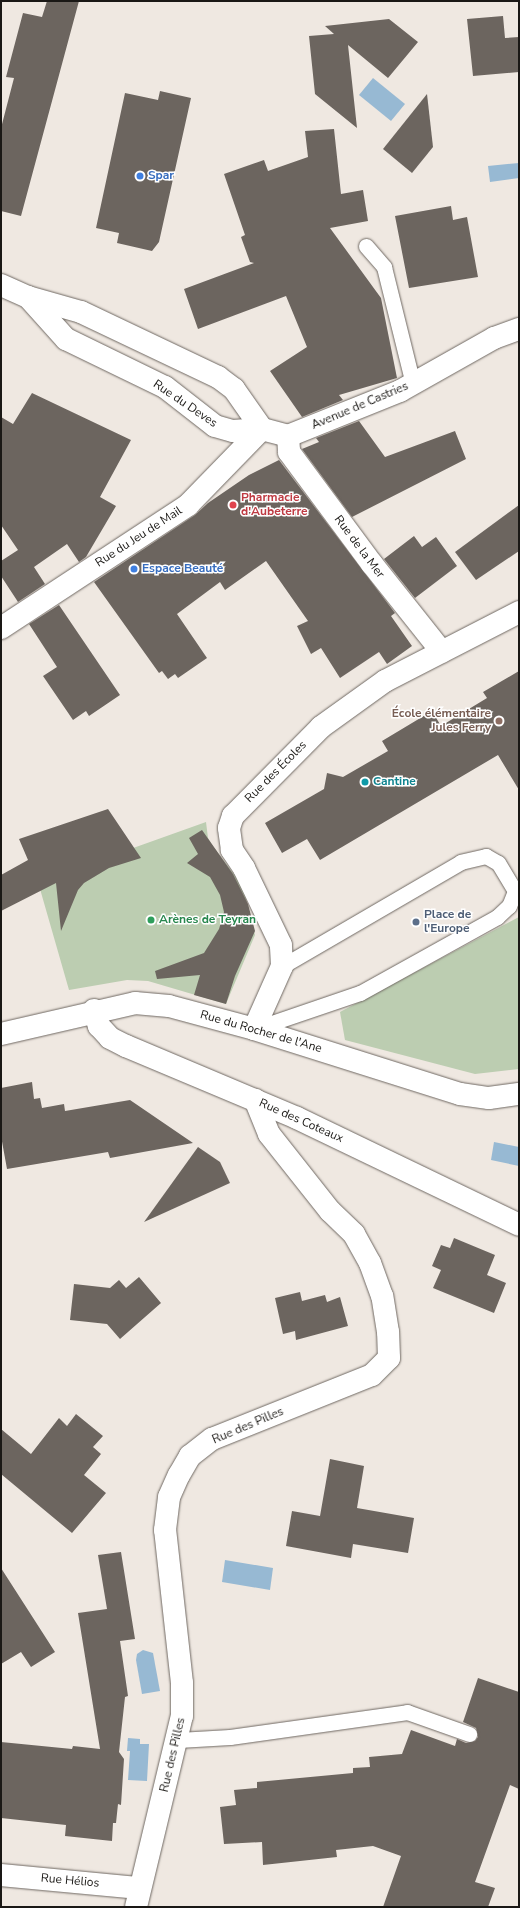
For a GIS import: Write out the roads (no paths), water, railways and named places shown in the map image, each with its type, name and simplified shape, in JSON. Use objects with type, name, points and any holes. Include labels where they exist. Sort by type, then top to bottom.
[{"type":"street","name":"Rue du Deves","points":[[1,286],[28,297],[81,312],[218,377],[234,389],[262,430]]},
{"type":"street","name":"Rue du Deves","points":[[28,297],[66,339],[165,387],[215,426],[233,431],[262,430]]},
{"type":"street","name":"Avenue de Castries","points":[[288,436],[413,384],[494,338],[519,330]]},
{"type":"street","points":[[262,430],[288,436]]},
{"type":"street","name":"Rue du Jeu de Mail","points":[[1,628],[188,505],[262,430]]},
{"type":"street","name":"Rue de la Mer","points":[[288,436],[289,452],[372,564],[442,652]]},
{"type":"street","name":"Rue des Écoles","points":[[254,1029],[282,966],[281,946],[229,839],[233,816],[321,727],[385,681],[519,612]]},
{"type":"street","name":"Rue du Rocher de l'Ane","points":[[1,1034],[94,1010],[135,1003],[169,1006],[254,1029],[460,1094],[489,1098],[519,1094]]},
{"type":"street","name":"Rue des Coteaux","points":[[94,1010],[99,1026],[110,1038],[297,1118],[519,1225]]},
{"type":"street","name":"Rue des Pilles","points":[[138,1897],[178,1740],[182,1716],[182,1683],[165,1530],[169,1497],[179,1475],[190,1456],[212,1439],[372,1375],[389,1358],[388,1332],[382,1296],[370,1263],[354,1234],[330,1211],[268,1134],[255,1100]]},
{"type":"street","name":"Rue Hélios","points":[[1,1875],[138,1897]]},
{"type":"lane","points":[[366,246],[384,267],[413,384]]},
{"type":"lane","points":[[254,1029],[360,993],[497,917],[509,906],[515,891],[498,862],[486,856],[461,862],[282,966]]},
{"type":"lane","points":[[178,1740],[230,1737],[407,1712],[469,1734]]},
{"type":"water","points":[[373,78],[405,104],[391,121],[359,95]]},
{"type":"water","points":[[519,163],[519,178],[490,182],[488,166]]},
{"type":"water","points":[[494,1142],[519,1147],[519,1166],[491,1160]]},
{"type":"water","points":[[225,1560],[273,1568],[270,1590],[222,1582]]},
{"type":"water","points":[[143,1650],[153,1653],[160,1691],[142,1694],[136,1660],[137,1654]]},
{"type":"water","points":[[128,1738],[140,1739],[140,1744],[149,1744],[147,1781],[128,1780],[130,1751],[127,1751]]},
{"type":"place","name":"Spar","points":[[140,176]]},
{"type":"place","name":"Pharmacie d'Aubeterre","points":[[233,505]]},
{"type":"place","name":"Espace Beauté","points":[[134,569]]},
{"type":"place","name":"École élémentaire Jules Ferry","points":[[499,721]]},
{"type":"place","name":"Cantine","points":[[365,782]]},
{"type":"place","name":"Arènes de Teyran","points":[[151,920]]},
{"type":"place","name":"Place de l'Europe","points":[[416,922]]}]
